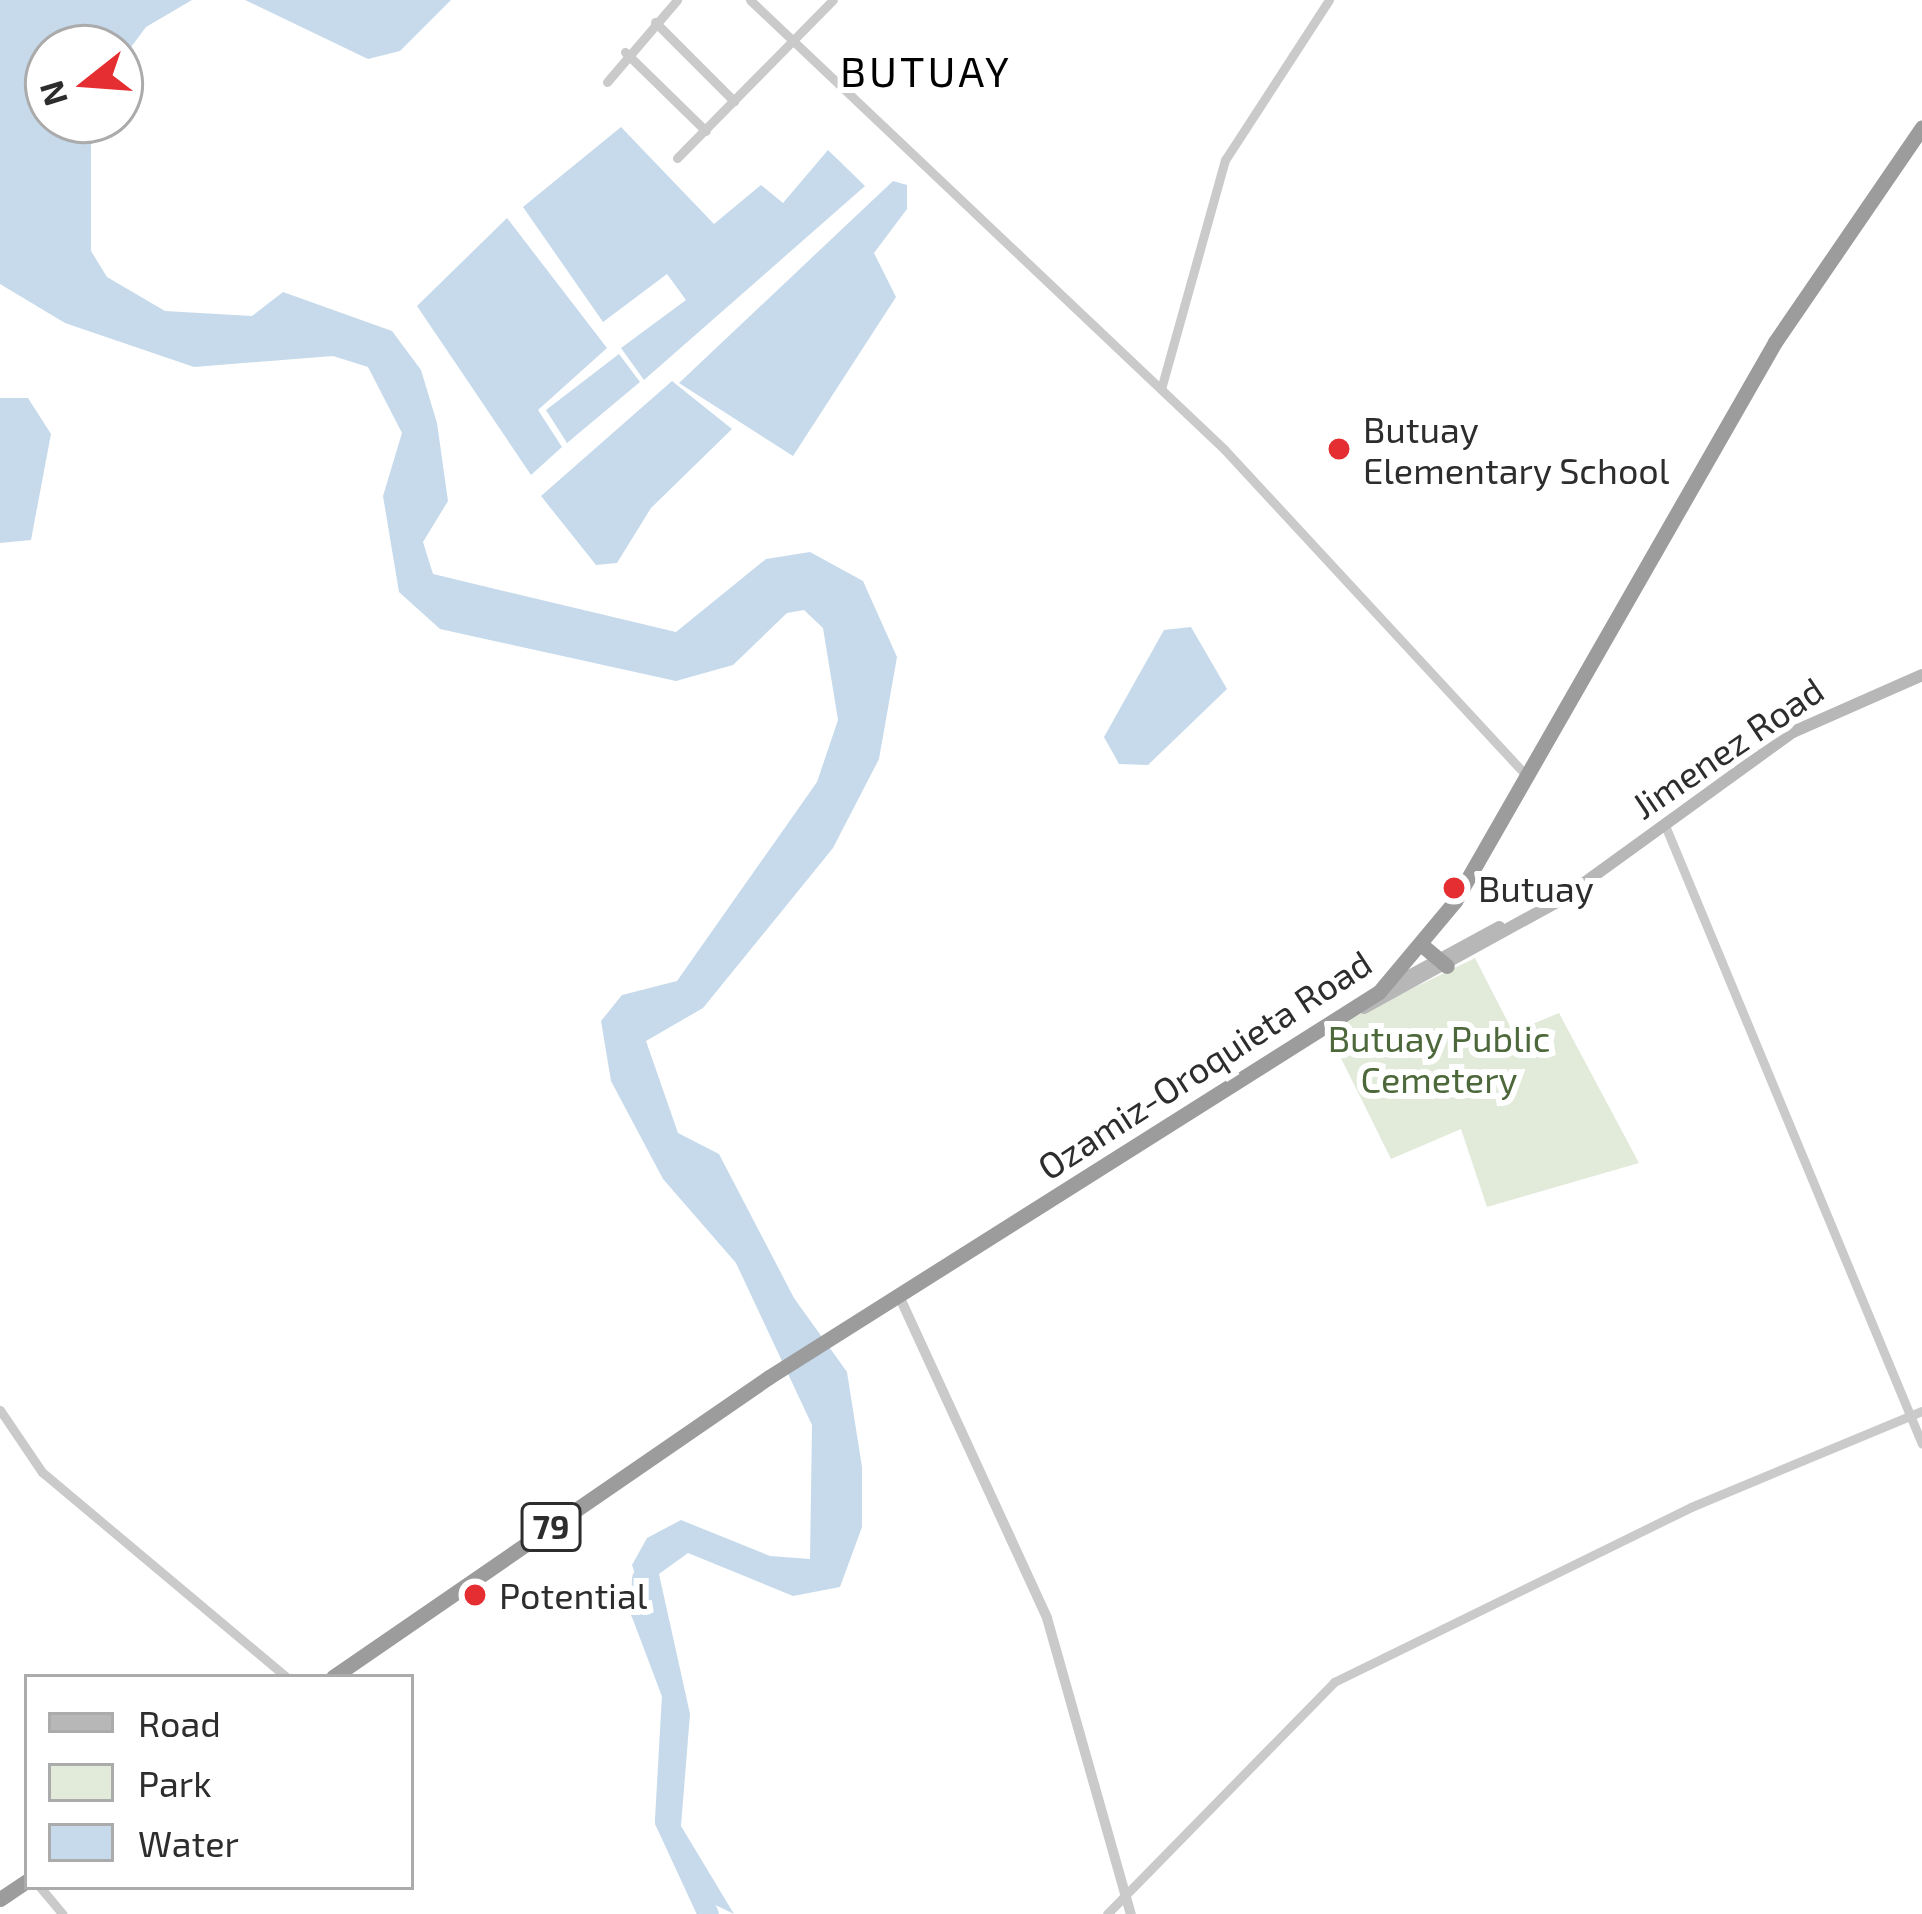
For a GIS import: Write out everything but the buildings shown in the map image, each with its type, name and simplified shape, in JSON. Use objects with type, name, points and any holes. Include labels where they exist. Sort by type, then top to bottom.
[{"type":"highway","name":"Ozamiz-Oroquieta Road","points":[[337,1674],[769,1377],[1379,992],[1424,946],[1527,776],[1775,342],[1922,127]]},
{"type":"highway","points":[[1424,946],[1443,963]]},
{"type":"main road","name":"Jimenez Road","points":[[1344,1016],[1574,887],[1807,724],[1922,675]]},
{"type":"main road","name":"Jimenez Road","points":[[1379,992],[1443,963]]},
{"type":"street","points":[[607,82],[625,52],[677,0]]},
{"type":"street","points":[[750,0],[1161,389],[1527,776]]},
{"type":"street","points":[[677,158],[833,0]]},
{"type":"street","points":[[1161,389],[1225,160],[1329,0]]},
{"type":"street","points":[[655,22],[734,101]]},
{"type":"street","points":[[625,52],[706,130]]},
{"type":"street","points":[[1664,823],[1907,1418],[1922,1444]]},
{"type":"street","points":[[900,1298],[1047,1618],[1131,1914]]},
{"type":"street","points":[[0,1410],[38,1468],[282,1674]]},
{"type":"street","points":[[1107,1914],[1334,1682],[1691,1507],[1922,1411]]},
{"type":"street","points":[[43,1890],[63,1914]]},
{"type":"green space","name":"Butuay Public Cemetery","points":[[1475,958],[1513,1032],[1559,1013],[1639,1163],[1487,1207],[1461,1129],[1391,1159],[1327,1030]]},
{"type":"water","points":[[0,0],[192,0],[144,30],[144,24],[24,24],[24,144],[91,144],[91,251],[107,277],[165,311],[252,316],[283,292],[392,331],[421,370],[437,423],[448,501],[423,542],[433,574],[676,632],[766,559],[810,552],[863,581],[897,657],[879,759],[833,848],[703,1008],[646,1041],[678,1133],[719,1154],[794,1298],[847,1372],[862,1467],[862,1527],[840,1587],[793,1596],[688,1553],[659,1574],[690,1714],[681,1826],[734,1914],[701,1898],[671,1831],[678,1698],[632,1565],[647,1538],[681,1520],[770,1556],[810,1559],[812,1425],[736,1263],[663,1179],[611,1081],[601,1021],[622,995],[677,981],[817,782],[838,720],[823,628],[804,610],[787,613],[733,665],[676,681],[440,629],[399,592],[383,496],[402,433],[368,367],[333,356],[194,367],[65,323],[0,284]]},
{"type":"water","points":[[245,0],[451,0],[400,51],[368,59]]},
{"type":"water","points":[[621,127],[714,224],[761,185],[783,203],[828,150],[865,186],[644,380],[621,348],[686,300],[667,274],[603,322],[523,207]]},
{"type":"water","points":[[893,181],[907,185],[907,209],[874,253],[896,297],[793,456],[679,383]]},
{"type":"water","points":[[507,218],[607,348],[538,410],[562,447],[531,475],[417,306]]},
{"type":"water","points":[[619,354],[640,382],[567,443],[546,410]]},
{"type":"water","points":[[672,381],[732,429],[651,508],[617,563],[596,565],[541,496]]},
{"type":"water","points":[[0,398],[28,398],[51,434],[31,540],[0,543]]},
{"type":"water","points":[[1191,627],[1227,689],[1148,765],[1119,764],[1104,737],[1164,630]]},
{"type":"waterway","points":[[642,1578],[641,1612],[672,1694],[665,1821],[708,1914]]},
{"type":"place","name":"Butuay Elementary School","points":[[1339,449]]},
{"type":"place","name":"Butuay","points":[[1454,888]]},
{"type":"place","name":"Potential","points":[[475,1595]]},
{"type":"district","name":"BUTUAY","points":[[926,70]]}]
